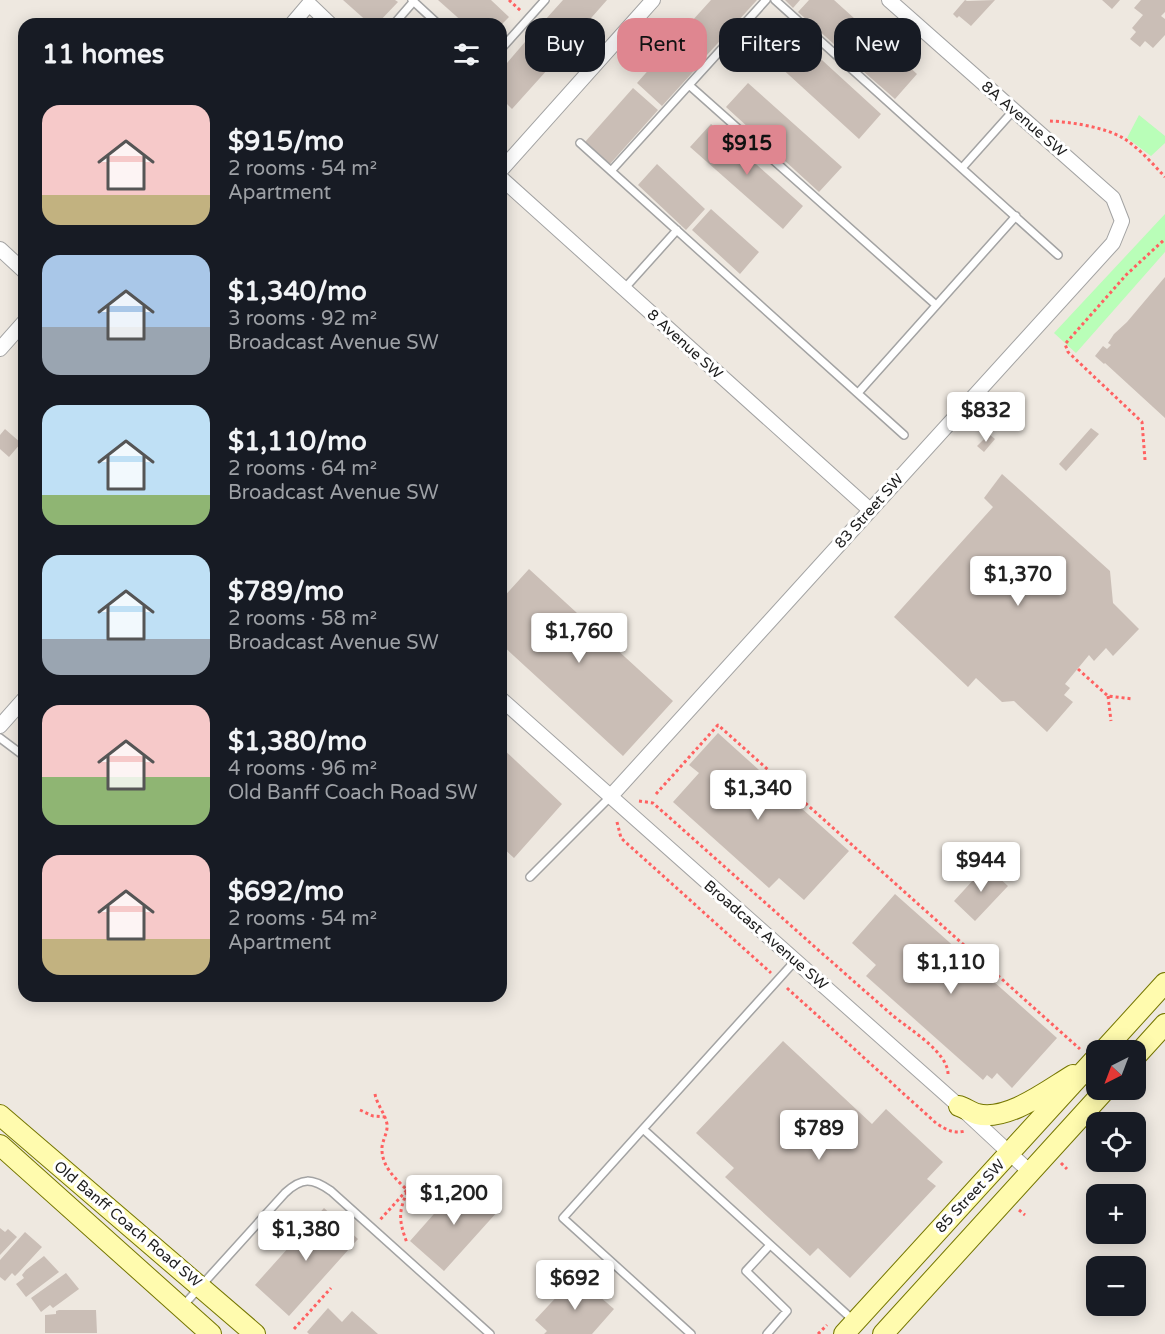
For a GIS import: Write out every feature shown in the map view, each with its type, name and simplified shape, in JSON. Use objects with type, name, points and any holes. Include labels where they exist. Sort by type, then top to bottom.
[{"type":"main road","points":[[1113,1040],[1165,983]]},
{"type":"main road","points":[[1146,1045],[1165,1024]]},
{"type":"main road","points":[[959,1106],[977,1114],[994,1115],[1011,1111],[1086,1060]]},
{"type":"main road","name":"85 Street SW","points":[[849,1328],[1010,1153],[1086,1062]]},
{"type":"main road","name":"85 Street SW","points":[[883,1334],[1096,1100]]},
{"type":"main road","name":"Old Banff Coach Road SW","points":[[0,1115],[255,1334]]},
{"type":"main road","name":"Old Banff Coach Road SW","points":[[0,1145],[211,1334]]},
{"type":"street","points":[[605,54],[653,0]]},
{"type":"street","name":"8A Avenue SW","points":[[889,0],[1113,198],[1122,221]]},
{"type":"street","points":[[297,18],[309,4],[324,18]]},
{"type":"street","points":[[507,163],[589,72]]},
{"type":"street","name":"8 Avenue SW","points":[[507,183],[870,510]]},
{"type":"street","name":"83 Street SW","points":[[610,797],[1113,243],[1122,221]]},
{"type":"street","points":[[0,249],[18,266]]},
{"type":"street","points":[[0,349],[18,329]]},
{"type":"street","name":"Broadcast Avenue SW","points":[[507,704],[959,1106],[1030,1172]]},
{"type":"street","points":[[0,726],[18,706]]},
{"type":"lane","points":[[529,18],[545,0]]},
{"type":"lane","points":[[611,171],[766,0]]},
{"type":"lane","points":[[775,0],[1058,255]]},
{"type":"lane","points":[[399,18],[413,1],[431,18]]},
{"type":"lane","points":[[507,42],[525,22]]},
{"type":"lane","points":[[689,85],[936,305]]},
{"type":"lane","points":[[962,168],[1013,111]]},
{"type":"lane","points":[[580,143],[904,435]]},
{"type":"lane","points":[[858,393],[1016,216]]},
{"type":"lane","points":[[624,290],[677,230]]},
{"type":"lane","points":[[0,738],[18,752]]},
{"type":"lane","points":[[530,877],[610,797]]},
{"type":"lane","points":[[692,1334],[563,1218],[795,961]]},
{"type":"lane","points":[[643,1129],[770,1245],[849,1328]]},
{"type":"lane","points":[[182,1308],[285,1193],[298,1182],[312,1181],[331,1191],[488,1333]]},
{"type":"lane","points":[[767,1334],[788,1311],[746,1271],[770,1245]]},
{"type":"path","points":[[509,0],[529,18]]},
{"type":"path","points":[[1044,121],[1075,123],[1122,137],[1165,177]]},
{"type":"path","points":[[1145,459],[1142,422],[1068,352],[1065,344],[1127,274],[1165,239]]},
{"type":"path","points":[[1077,669],[1108,696],[1133,699]]},
{"type":"path","points":[[1108,696],[1111,721]]},
{"type":"path","points":[[656,794],[718,725],[1086,1055]]},
{"type":"path","points":[[375,1094],[387,1128],[382,1146],[386,1166],[407,1190]]},
{"type":"path","points":[[360,1110],[373,1116],[385,1117]]},
{"type":"path","points":[[1060,1162],[1068,1169]]},
{"type":"path","points":[[378,1222],[407,1190]]},
{"type":"path","points":[[407,1190],[401,1206],[400,1218],[408,1244]]},
{"type":"path","points":[[1018,1209],[1025,1215]]},
{"type":"path","points":[[294,1329],[331,1288]]},
{"type":"green space","points":[[1139,115],[1165,136],[1165,143],[1151,156],[1127,138]]},
{"type":"green space","points":[[1165,214],[1165,252],[1076,353],[1054,333]]},
{"type":"building","points":[[343,0],[395,0],[398,2],[383,18],[363,18]]},
{"type":"building","points":[[438,0],[491,0],[509,17],[507,19],[458,18]]},
{"type":"building","points":[[563,0],[607,0],[591,18],[547,18]]},
{"type":"building","points":[[711,0],[757,0],[741,18],[719,18],[719,42],[707,55],[707,18],[695,18]]},
{"type":"building","points":[[785,0],[800,0],[793,8]]},
{"type":"building","points":[[809,0],[834,0],[854,18],[834,18],[834,44],[822,33],[822,18],[805,18],[798,12]]},
{"type":"building","points":[[965,0],[995,0],[971,26],[953,14]]},
{"type":"building","points":[[1102,0],[1120,0],[1112,9]]},
{"type":"building","points":[[1141,0],[1165,0],[1165,12],[1161,16],[1165,19],[1165,35],[1153,48],[1145,41],[1140,47],[1130,39],[1136,32],[1132,28],[1143,15],[1134,8]]},
{"type":"building","points":[[525,42],[525,72],[545,72],[512,109],[507,104],[507,63]]},
{"type":"building","points":[[822,60],[881,114],[859,139],[786,72],[822,72]]},
{"type":"building","points":[[647,72],[693,72],[662,106],[637,83]]},
{"type":"building","points":[[864,72],[915,72],[917,74],[895,99]]},
{"type":"building","points":[[748,83],[842,167],[819,192],[726,107]]},
{"type":"building","points":[[633,88],[658,110],[610,164],[585,142]]},
{"type":"building","points":[[711,124],[803,206],[783,229],[690,147]]},
{"type":"building","points":[[657,164],[705,209],[686,230],[638,185]]},
{"type":"building","points":[[711,209],[759,252],[740,274],[692,230]]},
{"type":"building","points":[[1165,277],[1165,418],[1095,356],[1103,346],[1107,349],[1111,345],[1108,343],[1114,334]]},
{"type":"building","points":[[1091,428],[1099,434],[1066,471],[1059,464]]},
{"type":"building","points":[[5,429],[18,440],[18,446],[9,457],[0,449],[0,435]]},
{"type":"building","points":[[989,434],[995,439],[984,452],[977,446]]},
{"type":"building","points":[[1002,474],[1110,571],[1113,603],[1139,629],[1113,656],[1106,648],[1094,661],[1089,655],[1065,684],[1070,688],[1064,695],[1073,702],[1047,732],[1014,701],[1002,702],[976,678],[968,687],[894,617],[993,507],[984,498]]},
{"type":"building","points":[[529,569],[673,701],[623,756],[507,650],[507,593]]},
{"type":"building","points":[[718,733],[849,851],[804,900],[779,878],[769,888],[673,802],[699,773],[689,765]]},
{"type":"building","points":[[507,753],[562,804],[514,858],[507,852]]},
{"type":"building","points":[[986,866],[1008,886],[975,921],[954,901]]},
{"type":"building","points":[[895,894],[1057,1038],[1012,1088],[997,1073],[992,1079],[987,1075],[983,1080],[866,976],[876,965],[852,943]]},
{"type":"building","points":[[783,1041],[872,1124],[886,1109],[943,1162],[927,1179],[936,1186],[850,1278],[818,1248],[810,1256],[725,1177],[734,1168],[696,1133]]},
{"type":"building","points":[[464,1180],[498,1211],[444,1271],[410,1241]]},
{"type":"building","points":[[324,1208],[358,1239],[289,1316],[255,1285]]},
{"type":"building","points":[[0,1228],[5,1232],[8,1229],[17,1237],[0,1255]]},
{"type":"building","points":[[25,1232],[42,1247],[15,1276],[12,1273],[5,1281],[0,1277],[0,1260]]},
{"type":"building","points":[[44,1256],[59,1272],[26,1297],[16,1284],[24,1278],[22,1275],[26,1270]]},
{"type":"building","points":[[66,1273],[79,1289],[53,1308],[50,1305],[41,1312],[31,1298]]},
{"type":"building","points":[[576,1276],[614,1309],[592,1334],[544,1334],[547,1331],[535,1320]]},
{"type":"building","points":[[328,1308],[342,1322],[352,1311],[378,1334],[309,1334],[307,1332]]},
{"type":"building","points":[[59,1310],[96,1310],[97,1333],[45,1333],[45,1315],[56,1314]]}]
